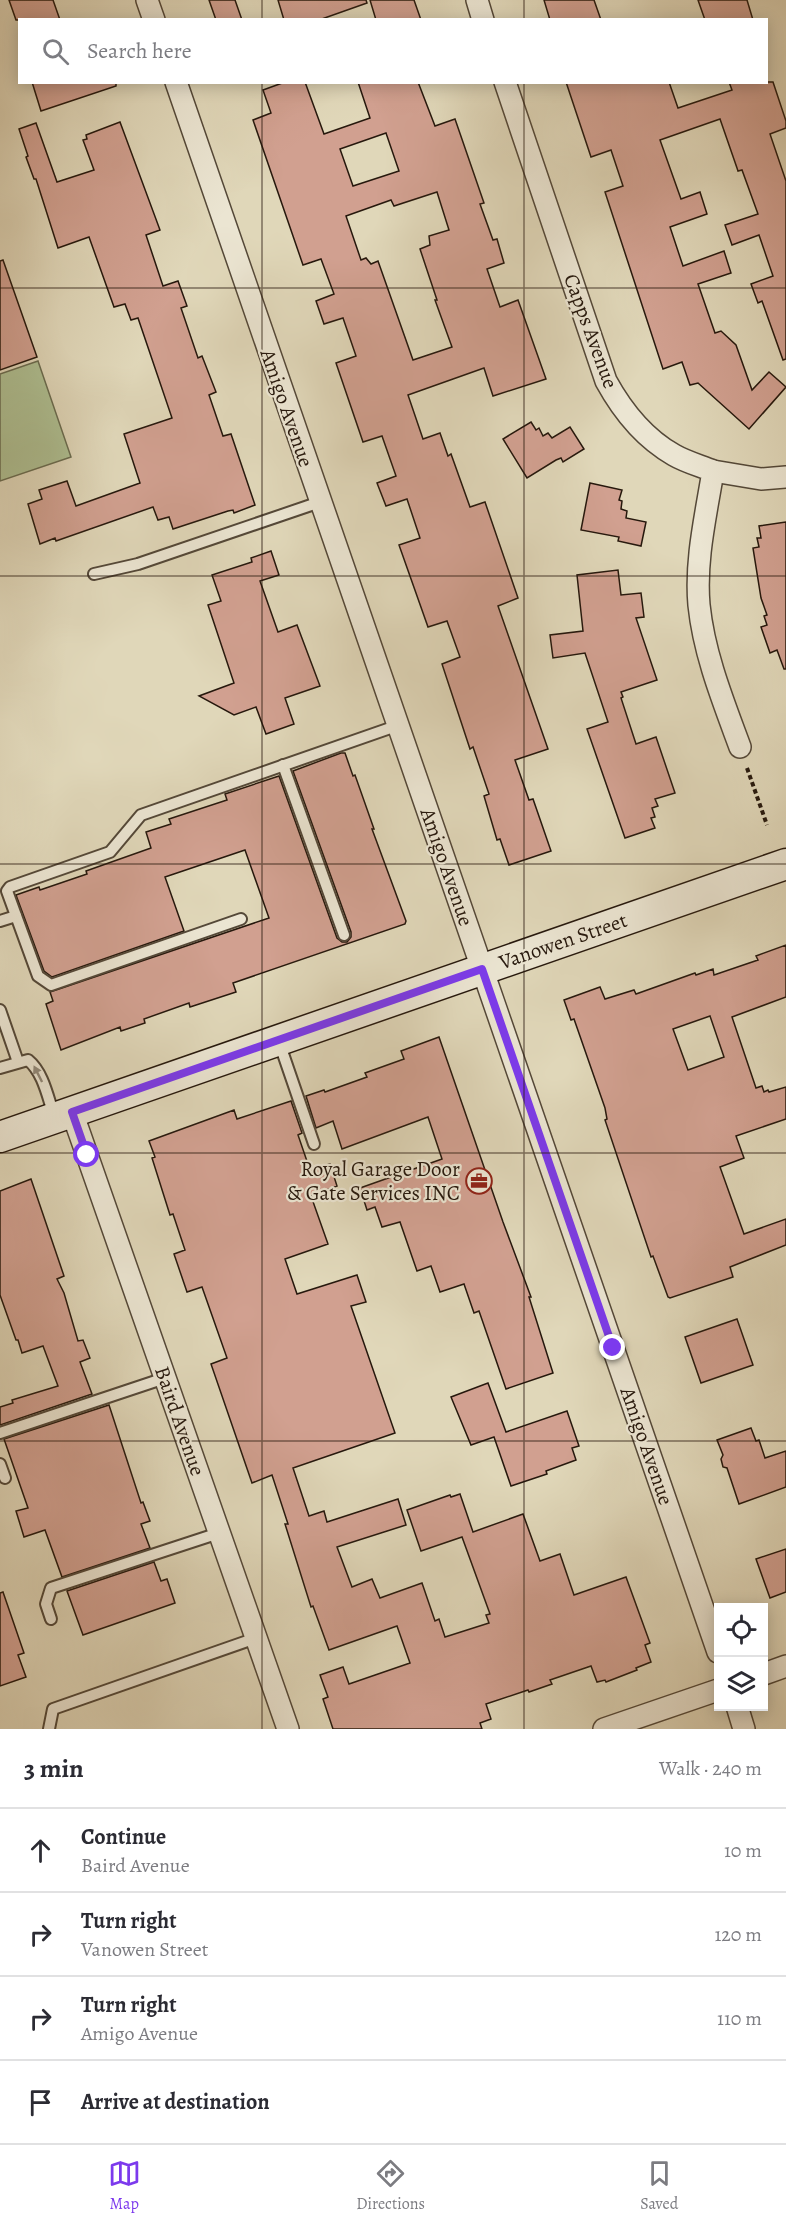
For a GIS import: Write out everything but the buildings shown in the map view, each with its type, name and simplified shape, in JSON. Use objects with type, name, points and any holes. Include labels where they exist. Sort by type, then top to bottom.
[{"type":"main road","name":"Vanowen Street","points":[[0,1137],[786,864]]},
{"type":"street","points":[[147,0],[153,18]]},
{"type":"street","points":[[477,0],[482,18]]},
{"type":"street","name":"Amigo Avenue","points":[[177,84],[714,1640]]},
{"type":"street","name":"Capps Avenue","points":[[506,84],[606,381],[619,405],[640,429],[675,455],[713,471],[761,478],[786,477]]},
{"type":"street","points":[[713,471],[699,552],[699,605],[710,659],[740,747]]},
{"type":"street","name":"Baird Avenue","points":[[64,1115],[165,1378],[288,1729]]},
{"type":"street","points":[[768,1673],[786,1666]]},
{"type":"street","points":[[604,1729],[714,1691]]},
{"type":"street","points":[[738,1711],[744,1729]]},
{"type":"lane","points":[[94,574],[138,564],[320,502]]},
{"type":"lane","points":[[242,919],[51,985],[38,976],[7,919],[7,891],[10,887],[110,852],[141,815],[399,726]]},
{"type":"lane","points":[[283,765],[344,935]]},
{"type":"lane","points":[[1,1015],[18,1062]]},
{"type":"lane","points":[[278,1040],[314,1144]]},
{"type":"lane","points":[[0,1068],[27,1060],[35,1066],[64,1115]]},
{"type":"lane","points":[[0,1433],[165,1378]]},
{"type":"lane","points":[[0,1464],[5,1478]]},
{"type":"lane","points":[[51,1619],[46,1604],[51,1588],[219,1533]]},
{"type":"lane","points":[[49,1729],[53,1709],[256,1638]]},
{"type":"path","points":[[740,747],[767,825]]},
{"type":"green space","points":[[38,361],[71,457],[0,481],[0,374]]},
{"type":"place","name":"Royal Garage Door & Gate Services INC","points":[[479,1181]]},
{"type":"route","points":[[87,1155],[72,1112],[482,969],[613,1348]]}]
